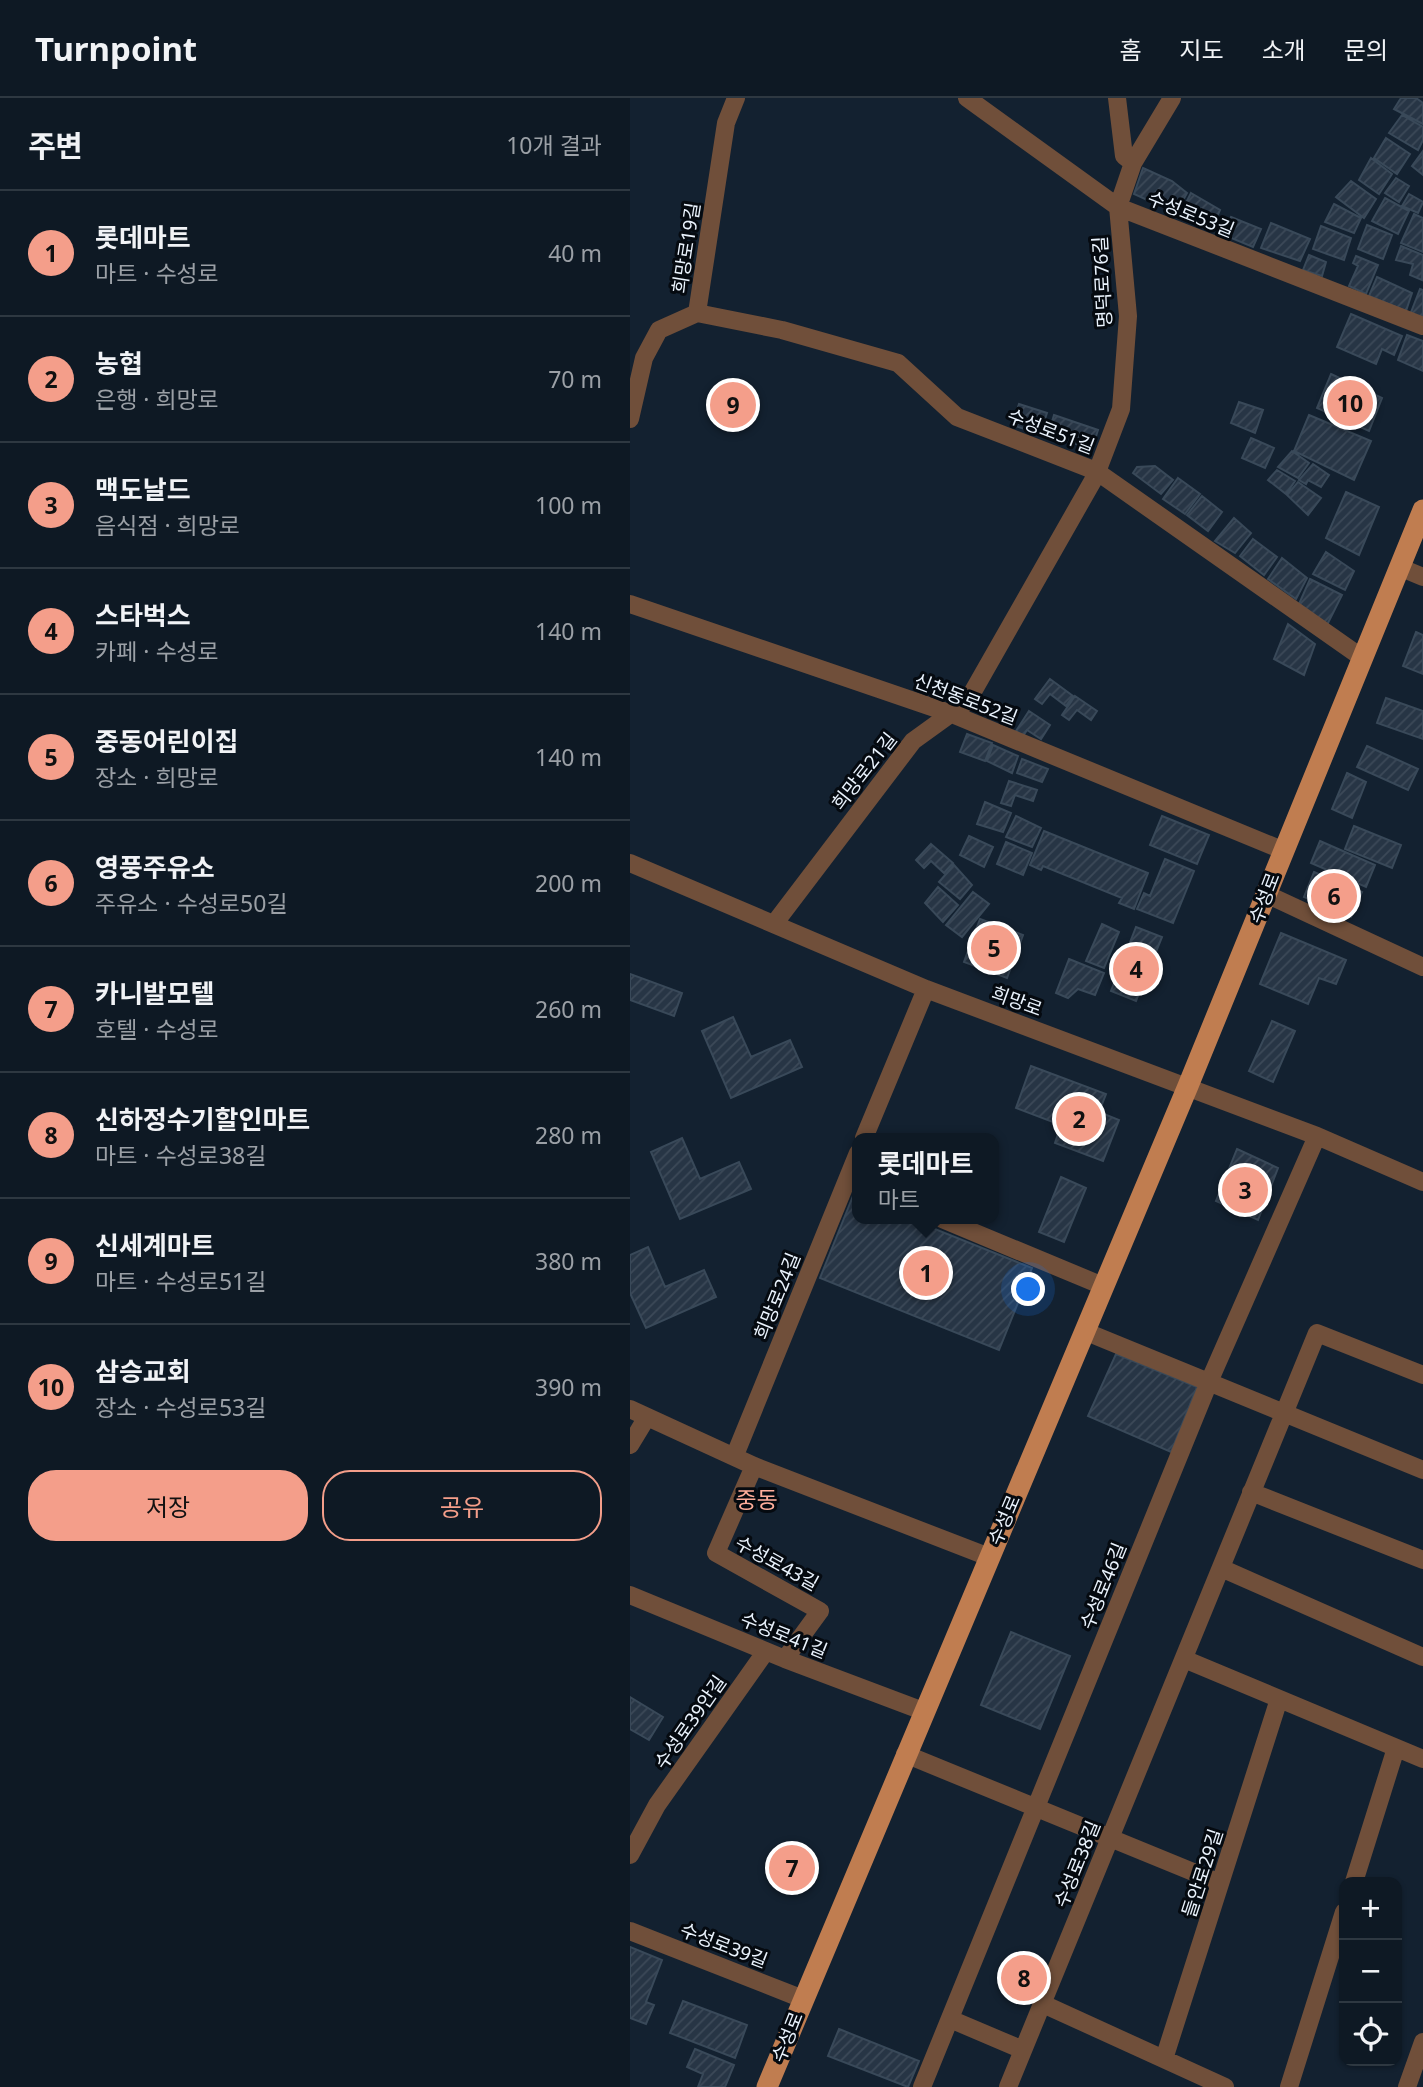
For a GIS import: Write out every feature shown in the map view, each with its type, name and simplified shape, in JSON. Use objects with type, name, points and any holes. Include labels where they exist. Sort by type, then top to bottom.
[{"type":"main road","name":"수성로","points":[[766,2087],[1188,1086],[1282,850],[1423,510]]},
{"type":"street","name":"희망로19길","points":[[630,419],[644,358],[659,330],[697,313],[726,123],[736,98]]},
{"type":"street","name":"수성로53길","points":[[967,98],[1118,207],[1423,326]]},
{"type":"street","points":[[1117,98],[1124,156],[1133,163]]},
{"type":"street","name":"명덕로76길","points":[[1096,471],[1121,409],[1128,316],[1118,207],[1133,163],[1172,98]]},
{"type":"street","name":"수성로51길","points":[[697,313],[782,330],[898,363],[957,417],[1096,471],[1362,657]]},
{"type":"street","name":"희망로21길","points":[[774,924],[913,741],[967,702],[1096,471]]},
{"type":"street","points":[[1399,567],[1423,577]]},
{"type":"street","name":"신천동로52길","points":[[630,604],[952,714],[1282,850]]},
{"type":"street","name":"희망로","points":[[630,863],[926,989],[1317,1136],[1423,1182]]},
{"type":"street","points":[[1266,894],[1423,967]]},
{"type":"street","points":[[866,1133],[926,989]]},
{"type":"street","points":[[1209,1382],[1317,1136]]},
{"type":"street","name":"희망로24길","points":[[735,1455],[852,1181]]},
{"type":"street","points":[[954,1224],[1104,1286]]},
{"type":"street","points":[[1084,1331],[1423,1470]]},
{"type":"street","points":[[1284,1414],[1317,1333],[1423,1376]]},
{"type":"street","name":"수성로46길","points":[[1036,1807],[1209,1382]]},
{"type":"street","points":[[630,1445],[638,1413],[735,1455],[754,1466],[989,1557]]},
{"type":"street","name":"수성로38길","points":[[1010,2086],[1284,1414]]},
{"type":"street","name":"수성로43길","points":[[754,1466],[716,1553],[820,1611],[785,1659]]},
{"type":"street","points":[[1251,1492],[1423,1560]]},
{"type":"street","points":[[1220,1569],[1423,1657]]},
{"type":"street","name":"수성로41길","points":[[630,1595],[785,1659],[923,1711]]},
{"type":"street","name":"수성로39안길","points":[[630,1855],[657,1805],[766,1651]]},
{"type":"street","points":[[1184,1659],[1423,1759]]},
{"type":"street","name":"들안로29길","points":[[1164,2059],[1279,1699]]},
{"type":"street","points":[[1356,1877],[1396,1748]]},
{"type":"street","points":[[905,1754],[1220,1883]]},
{"type":"street","points":[[922,2087],[1036,1807]]},
{"type":"street","points":[[1289,2087],[1339,1928]]},
{"type":"street","name":"수성로39길","points":[[630,1931],[803,1999]]},
{"type":"street","points":[[1043,2004],[1225,2087]]},
{"type":"street","points":[[950,2019],[1023,2050]]},
{"type":"street","points":[[1407,2087],[1423,2042]]},
{"type":"building","points":[[1401,98],[1416,98],[1423,103],[1423,124],[1394,109]]},
{"type":"building","points":[[1402,115],[1423,127],[1423,140],[1418,150],[1389,133]]},
{"type":"building","points":[[1386,138],[1410,154],[1397,174],[1374,158]]},
{"type":"building","points":[[1423,151],[1423,175],[1412,166]]},
{"type":"building","points":[[1371,158],[1392,174],[1379,194],[1359,180]]},
{"type":"building","points":[[1143,168],[1172,181],[1187,193],[1176,213],[1134,194]]},
{"type":"building","points":[[1396,178],[1409,186],[1399,202],[1385,193]]},
{"type":"building","points":[[1351,181],[1376,199],[1364,218],[1336,197]]},
{"type":"building","points":[[1191,193],[1220,210],[1213,227],[1180,215]]},
{"type":"building","points":[[1409,194],[1423,202],[1418,213],[1402,206]]},
{"type":"building","points":[[1385,198],[1409,211],[1398,234],[1372,221]]},
{"type":"building","points":[[1334,204],[1361,218],[1354,233],[1325,222]]},
{"type":"building","points":[[1414,214],[1423,218],[1423,252],[1401,243]]},
{"type":"building","points":[[1231,217],[1261,229],[1253,247],[1224,235]]},
{"type":"building","points":[[1271,223],[1310,239],[1300,261],[1261,248]]},
{"type":"building","points":[[1367,225],[1392,235],[1383,259],[1358,249]]},
{"type":"building","points":[[1321,226],[1351,238],[1344,260],[1313,249]]},
{"type":"building","points":[[1401,246],[1423,255],[1422,280],[1410,275],[1413,264],[1396,260]]},
{"type":"building","points":[[1309,255],[1326,262],[1322,276],[1303,270]]},
{"type":"building","points":[[1356,256],[1378,265],[1366,294],[1349,286],[1358,266],[1353,263]]},
{"type":"building","points":[[1377,277],[1412,293],[1406,311],[1369,296]]},
{"type":"building","points":[[1420,289],[1423,290],[1423,320],[1410,315]]},
{"type":"building","points":[[1351,314],[1402,336],[1394,355],[1382,349],[1376,364],[1337,347]]},
{"type":"building","points":[[1407,335],[1423,341],[1423,371],[1398,360]]},
{"type":"building","points":[[1331,374],[1382,398],[1369,431],[1317,408]]},
{"type":"building","points":[[1239,402],[1263,410],[1255,433],[1231,423]]},
{"type":"building","points":[[1019,404],[1047,413],[1040,434],[1012,425]]},
{"type":"building","points":[[1054,415],[1098,430],[1092,449],[1048,435]]},
{"type":"building","points":[[1309,415],[1371,441],[1354,480],[1294,451]]},
{"type":"building","points":[[1251,438],[1274,448],[1265,468],[1242,458]]},
{"type":"building","points":[[1292,451],[1309,463],[1298,478],[1278,467]]},
{"type":"building","points":[[1313,464],[1329,475],[1321,487],[1308,480],[1306,484],[1299,480]]},
{"type":"building","points":[[1155,466],[1173,480],[1161,494],[1133,473],[1137,467]]},
{"type":"building","points":[[1277,470],[1295,481],[1286,494],[1268,480]]},
{"type":"building","points":[[1178,478],[1200,494],[1185,514],[1163,499]]},
{"type":"building","points":[[1298,482],[1321,498],[1308,515],[1287,495]]},
{"type":"building","points":[[1346,492],[1379,507],[1359,555],[1326,538]]},
{"type":"building","points":[[1202,496],[1222,512],[1208,531],[1187,515]]},
{"type":"building","points":[[1234,518],[1251,533],[1235,553],[1215,541]]},
{"type":"building","points":[[1253,539],[1277,557],[1264,575],[1240,556]]},
{"type":"building","points":[[1326,552],[1354,571],[1345,590],[1313,574]]},
{"type":"building","points":[[1282,558],[1307,578],[1296,599],[1268,579]]},
{"type":"building","points":[[1310,579],[1342,595],[1327,625],[1299,604]]},
{"type":"building","points":[[1288,624],[1315,644],[1304,675],[1274,659]]},
{"type":"building","points":[[1416,632],[1423,635],[1423,674],[1403,666]]},
{"type":"building","points":[[1050,679],[1073,696],[1066,706],[1050,694],[1042,704],[1035,699]]},
{"type":"building","points":[[1075,696],[1097,711],[1091,720],[1077,710],[1069,720],[1062,715]]},
{"type":"building","points":[[1386,698],[1423,711],[1423,739],[1377,723]]},
{"type":"building","points":[[1029,711],[1050,725],[1041,739],[1027,730],[1023,736],[1016,731]]},
{"type":"building","points":[[967,734],[992,743],[985,761],[960,752]]},
{"type":"building","points":[[993,745],[1018,756],[1012,773],[987,761]]},
{"type":"building","points":[[1367,746],[1418,769],[1408,790],[1357,767]]},
{"type":"building","points":[[1022,759],[1048,769],[1042,782],[1017,773]]},
{"type":"building","points":[[1347,773],[1366,782],[1352,818],[1332,809]]},
{"type":"building","points":[[1009,781],[1037,790],[1033,801],[1015,795],[1011,806],[1001,803]]},
{"type":"building","points":[[985,802],[1011,813],[1003,832],[977,824]]},
{"type":"building","points":[[1016,816],[1041,828],[1032,847],[1006,837]]},
{"type":"building","points":[[1162,816],[1209,835],[1197,864],[1150,845]]},
{"type":"building","points":[[1354,826],[1401,845],[1392,868],[1345,849]]},
{"type":"building","points":[[1044,831],[1148,873],[1134,909],[1119,903],[1122,898],[1043,866],[1041,870],[1030,865]]},
{"type":"building","points":[[969,836],[993,847],[984,867],[960,855]]},
{"type":"building","points":[[1320,841],[1375,865],[1366,887],[1311,863]]},
{"type":"building","points":[[1006,842],[1032,853],[1023,875],[997,864]]},
{"type":"building","points":[[931,844],[953,863],[944,873],[931,861],[924,868],[916,860]]},
{"type":"building","points":[[1165,859],[1194,871],[1173,923],[1137,909],[1144,893],[1150,896]]},
{"type":"building","points":[[954,865],[972,885],[960,899],[939,882]]},
{"type":"building","points":[[1314,872],[1362,892],[1351,917],[1304,897]]},
{"type":"building","points":[[938,887],[958,905],[943,922],[925,903]]},
{"type":"building","points":[[973,892],[989,904],[962,937],[946,925]]},
{"type":"building","points":[[980,919],[1023,935],[1007,978],[964,962]]},
{"type":"building","points":[[1102,924],[1119,932],[1104,968],[1086,961]]},
{"type":"building","points":[[1136,927],[1162,937],[1136,1001],[1111,991]]},
{"type":"building","points":[[1281,933],[1346,960],[1336,984],[1319,978],[1308,1004],[1260,984]]},
{"type":"building","points":[[1069,959],[1104,973],[1095,995],[1078,989],[1068,998],[1056,993]]},
{"type":"building","points":[[630,974],[682,993],[674,1016],[630,1000]]},
{"type":"building","points":[[733,1017],[751,1057],[790,1040],[802,1067],[731,1098],[702,1031]]},
{"type":"building","points":[[1272,1021],[1295,1031],[1273,1082],[1249,1071]]},
{"type":"building","points":[[1031,1066],[1106,1094],[1099,1112],[1119,1120],[1103,1161],[1055,1143],[1061,1125],[1016,1108]]},
{"type":"building","points":[[682,1138],[700,1179],[739,1162],[751,1189],[680,1219],[651,1152]]},
{"type":"building","points":[[1237,1149],[1278,1168],[1258,1220],[1216,1201]]},
{"type":"building","points":[[1061,1177],[1086,1188],[1064,1242],[1039,1232]]},
{"type":"building","points":[[852,1198],[852,1224],[922,1224],[1032,1268],[999,1350],[820,1278]]},
{"type":"building","points":[[648,1247],[665,1287],[704,1270],[716,1297],[646,1328],[630,1293],[630,1255]]},
{"type":"building","points":[[1116,1354],[1197,1387],[1171,1452],[1088,1416]]},
{"type":"building","points":[[1011,1632],[1070,1656],[1040,1729],[981,1705]]},
{"type":"building","points":[[630,1697],[663,1717],[649,1740],[630,1729]]},
{"type":"building","points":[[630,1947],[662,1960],[646,2002],[654,2005],[646,2024],[630,2018]]},
{"type":"building","points":[[683,2001],[747,2025],[735,2058],[670,2033]]},
{"type":"building","points":[[839,2029],[919,2061],[908,2087],[828,2056]]},
{"type":"building","points":[[695,2049],[734,2065],[725,2087],[698,2087],[703,2074],[687,2067]]},
{"type":"place","name":"삼승교회","points":[[1350,403]]},
{"type":"place","name":"신세계마트","points":[[733,405]]},
{"type":"place","name":"영풍주유소","points":[[1334,896]]},
{"type":"place","name":"중동어린이집","points":[[994,948]]},
{"type":"place","name":"스타벅스","points":[[1136,969]]},
{"type":"place","name":"농협","points":[[1079,1119]]},
{"type":"place","name":"맥도날드","points":[[1245,1190]]},
{"type":"place","name":"롯데마트","points":[[926,1273]]},
{"type":"place","name":"카니발모텔","points":[[792,1868]]},
{"type":"place","name":"신하정수기할인마트","points":[[1024,1978]]},
{"type":"district","name":"중동","points":[[757,1499]]}]
